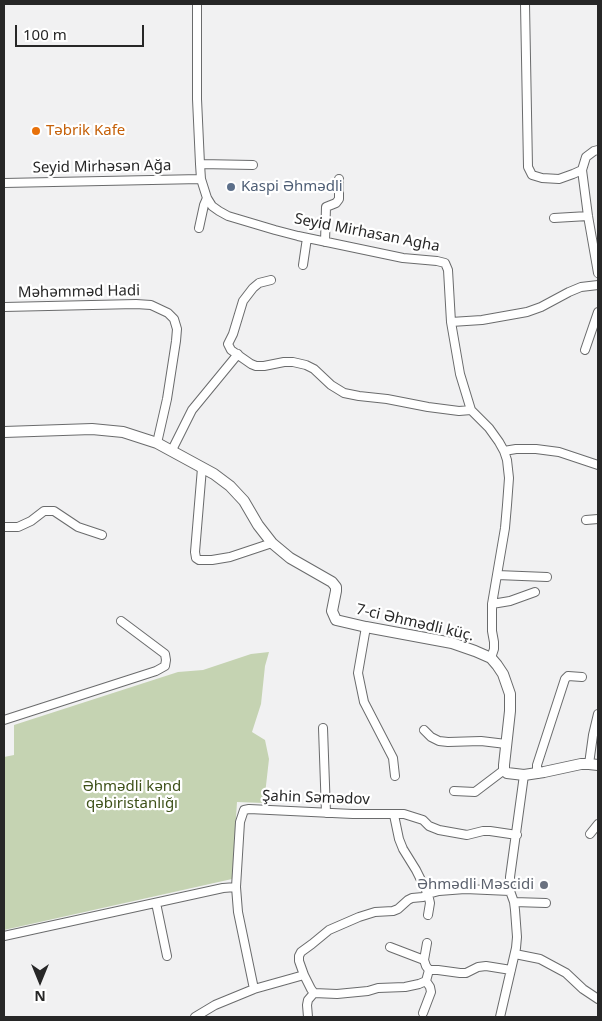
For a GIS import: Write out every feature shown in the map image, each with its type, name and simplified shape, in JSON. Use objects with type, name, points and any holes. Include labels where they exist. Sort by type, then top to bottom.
[{"type":"street","name":"Seyid Mirhasan Agha","points":[[197,4],[197,99],[201,179],[207,198],[212,206],[228,216],[307,238],[403,258],[445,263],[448,270],[451,322],[460,374],[471,410],[489,428],[499,442],[507,460],[509,478],[505,528],[492,604],[494,649],[491,658]]},
{"type":"street","points":[[525,4],[528,167],[532,175],[542,178],[559,179],[582,170]]},
{"type":"street","points":[[598,150],[586,157],[582,170],[598,273]]},
{"type":"street","points":[[200,164],[252,164]]},
{"type":"street","name":"Seyid Mirhəsən Ağa","points":[[4,182],[201,179]]},
{"type":"street","points":[[325,242],[326,207],[336,203],[339,199],[339,179]]},
{"type":"street","points":[[199,228],[207,198]]},
{"type":"street","points":[[554,218],[588,216]]},
{"type":"street","points":[[303,265],[307,238]]},
{"type":"street","points":[[271,280],[259,283],[243,301],[228,344],[229,348],[251,364],[264,366],[292,362],[314,369],[331,385],[344,393],[387,398],[428,407],[459,411],[471,410]]},
{"type":"street","points":[[451,322],[482,320],[527,312],[541,307],[569,292],[598,285]]},
{"type":"street","name":"Məhəmməd Hadi","points":[[4,306],[136,304],[151,305],[168,313],[174,319],[177,328],[176,341],[167,399],[157,443]]},
{"type":"street","points":[[586,350],[598,312]]},
{"type":"street","points":[[172,450],[192,410],[238,354]]},
{"type":"street","name":"7-ci Əhmədli küç.","points":[[4,432],[92,429],[123,432],[157,443],[214,474],[230,486],[244,501],[258,525],[272,543],[290,558],[332,582],[336,587],[332,611],[336,620],[452,643],[491,658]]},
{"type":"street","points":[[504,451],[536,449],[559,452],[598,465]]},
{"type":"street","points":[[202,468],[196,558],[199,560],[212,560],[230,557],[272,543]]},
{"type":"street","points":[[4,527],[18,527],[31,521],[44,511],[54,511],[78,527],[102,535]]},
{"type":"street","points":[[586,520],[598,519]]},
{"type":"street","points":[[497,575],[547,577]]},
{"type":"street","points":[[492,604],[535,592]]},
{"type":"street","points":[[4,720],[156,671],[165,666],[165,654],[121,621]]},
{"type":"street","points":[[366,627],[358,673],[364,702],[393,758],[395,776]]},
{"type":"street","points":[[491,658],[498,664],[510,694],[504,770]]},
{"type":"street","points":[[537,774],[537,765],[564,679],[568,676],[582,677]]},
{"type":"street","points":[[504,770],[507,773],[524,775],[581,764],[594,765],[593,735],[598,714]]},
{"type":"street","points":[[323,728],[326,813]]},
{"type":"street","points":[[424,730],[439,741],[481,741],[506,744]]},
{"type":"street","points":[[454,791],[475,792],[504,770]]},
{"type":"street","points":[[500,1017],[515,954],[517,937],[514,902],[510,891],[510,877],[524,775]]},
{"type":"street","name":"Şahin Səmədov","points":[[236,887],[240,822],[244,810],[248,809],[404,814],[422,820],[429,826],[439,830],[467,835],[483,831],[517,835]]},
{"type":"street","points":[[394,815],[398,839],[428,894],[430,903],[428,915]]},
{"type":"street","points":[[590,834],[598,824]]},
{"type":"street","points":[[4,936],[223,888],[236,887],[238,912],[254,989]]},
{"type":"street","points":[[426,981],[405,987],[378,988],[368,992],[314,993],[310,989],[304,975],[299,956],[329,930],[375,912],[393,911],[412,898],[423,897],[439,891],[465,889],[510,891]]},
{"type":"street","points":[[514,902],[546,903]]},
{"type":"street","points":[[156,903],[167,956]]},
{"type":"street","points":[[426,943],[424,960],[430,970],[460,973],[486,966],[511,970]]},
{"type":"street","points":[[390,947],[424,960]]},
{"type":"street","points":[[515,954],[540,959],[566,973],[583,989],[598,999]]},
{"type":"street","points":[[426,981],[430,970]]},
{"type":"street","points":[[195,1017],[215,1005],[254,989],[304,975]]},
{"type":"street","points":[[423,1013],[431,992],[426,981]]},
{"type":"street","points":[[308,1017],[308,1000],[314,993]]},
{"type":"green space","name":"Əhmədli kənd qəbiristanlığı","points":[[269,652],[265,666],[261,704],[252,732],[265,740],[269,759],[264,803],[237,802],[232,879],[4,930],[4,757],[14,755],[14,725],[178,672],[203,670],[251,654]]},
{"type":"place","name":"Təbrik Kafe","points":[[36,131]]},
{"type":"place","name":"Kaspi Əhmədli","points":[[231,187]]},
{"type":"place","name":"Әhmәdli Mәscidi","points":[[544,885]]}]
